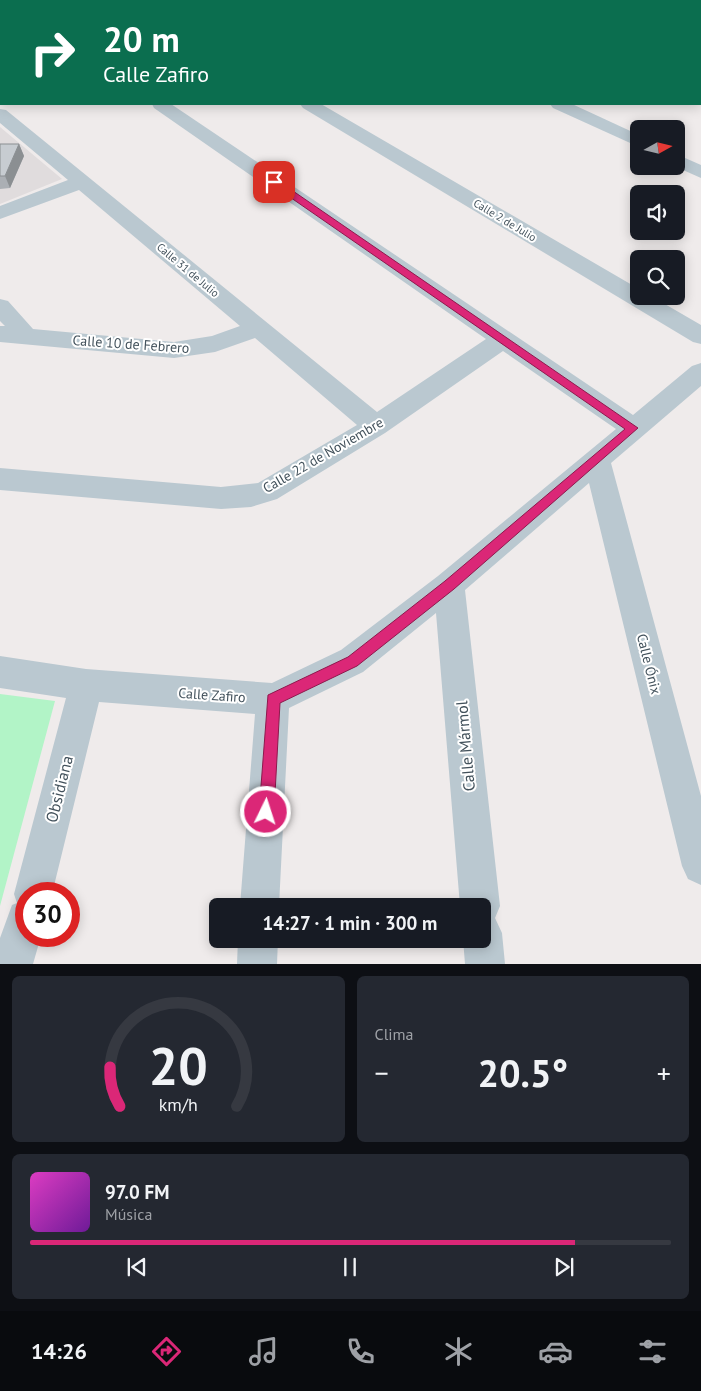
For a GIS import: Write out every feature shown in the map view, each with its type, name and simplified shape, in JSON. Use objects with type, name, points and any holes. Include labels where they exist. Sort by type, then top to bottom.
[{"type":"street","points":[[161,105],[633,428]]},
{"type":"street","name":"Calle 2 de Julio","points":[[311,105],[701,336]]},
{"type":"street","points":[[562,105],[630,138]]},
{"type":"street","name":"Calle 31 de Julio","points":[[0,114],[376,426]]},
{"type":"street","points":[[685,164],[701,172]]},
{"type":"street","points":[[0,213],[81,182]]},
{"type":"street","points":[[0,306],[26,336]]},
{"type":"street","name":"Calle 10 de Febrero","points":[[0,334],[174,350],[215,344],[258,328]]},
{"type":"street","name":"Calle 22 de Noviembre","points":[[0,479],[221,498],[251,496],[267,491],[376,426],[503,339]]},
{"type":"street","points":[[261,898],[273,700],[352,661],[449,585],[597,462],[633,428],[701,372]]},
{"type":"street","name":"Calle Ónix","points":[[597,462],[701,866]]},
{"type":"street","name":"Calle Mármol","points":[[449,585],[479,898]]},
{"type":"street","name":"Calle Zafiro","points":[[0,672],[86,685],[273,700]]},
{"type":"street","name":"Obsidiana","points":[[36,882],[86,685]]},
{"type":"street","points":[[12,964],[17,947]]},
{"type":"street","points":[[257,964],[258,948]]},
{"type":"street","points":[[484,948],[486,964]]},
{"type":"shaded area","points":[[0,127],[62,179],[0,204]]},
{"type":"green space","points":[[0,694],[55,701],[0,906]]},
{"type":"building","points":[[0,144],[19,144],[5,176],[0,176]]},
{"type":"route","points":[[266,812],[273,700],[352,661],[449,585],[597,462],[633,428],[274,182]]}]
